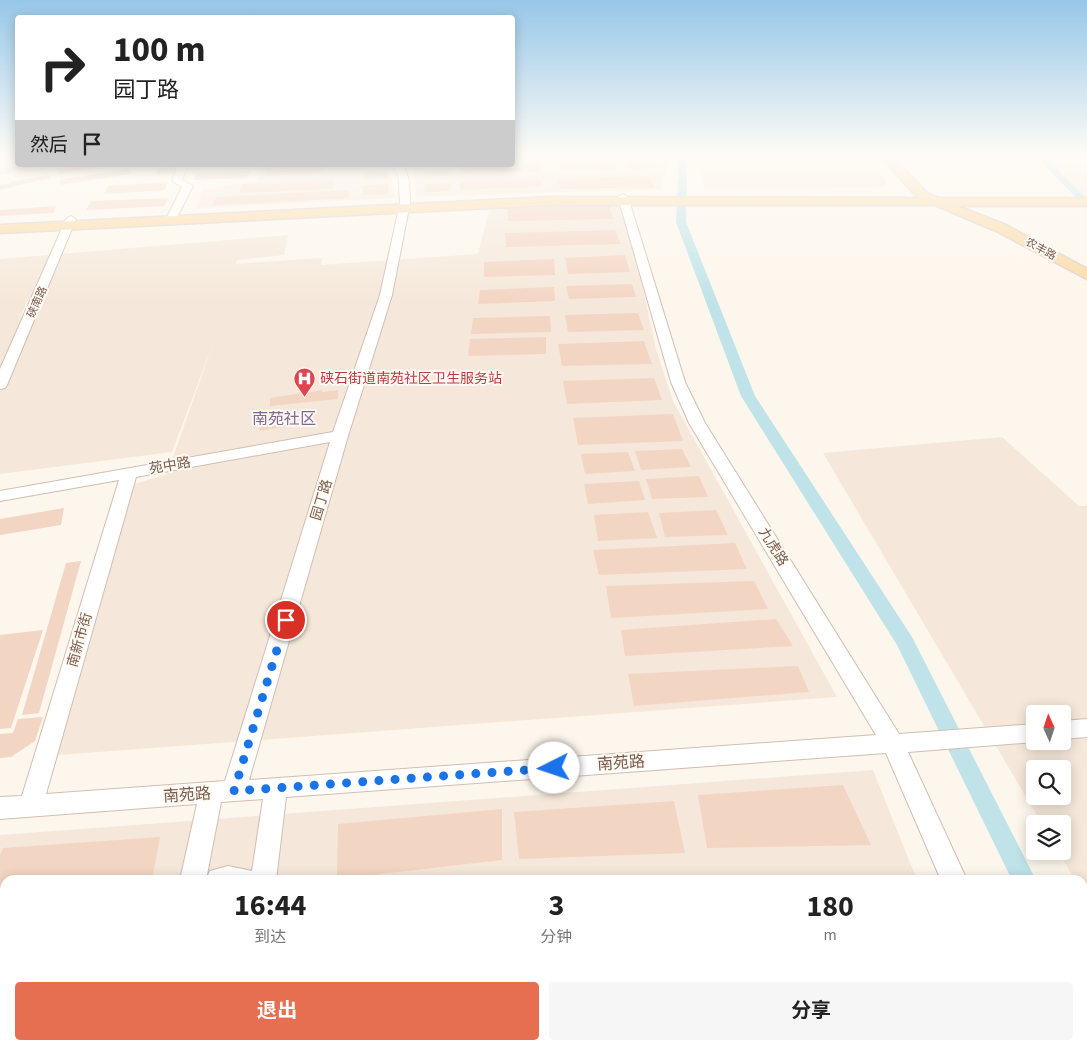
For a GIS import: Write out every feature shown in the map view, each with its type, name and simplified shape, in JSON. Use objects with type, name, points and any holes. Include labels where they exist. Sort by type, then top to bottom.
[{"type":"main road","points":[[0,225],[404,205]]},
{"type":"main road","name":"农丰路","points":[[948,205],[1001,228],[1087,275]]},
{"type":"main road","points":[[0,229],[69,222]]},
{"type":"street","points":[[172,216],[178,205]]},
{"type":"street","name":"园丁路","points":[[195,875],[386,295],[404,205]]},
{"type":"street","name":"九虎路","points":[[626,205],[678,382],[697,423],[903,743],[952,875]]},
{"type":"street","name":"硖南路","points":[[0,385],[44,286],[69,222]]},
{"type":"street","name":"苑中路","points":[[0,496],[340,436]]},
{"type":"street","name":"南新市街","points":[[31,806],[128,473]]},
{"type":"street","points":[[1071,729],[1087,728]]},
{"type":"street","name":"南苑路","points":[[0,808],[1026,734]]},
{"type":"street","points":[[264,875],[276,788]]},
{"type":"shaded area","points":[[198,205],[256,205],[197,208]]},
{"type":"shaded area","points":[[490,205],[625,205],[656,349],[673,401],[837,697],[45,756],[125,487],[167,474],[214,341],[172,452],[0,474],[0,392],[42,300],[27,301],[0,375],[0,259],[288,235],[284,255],[237,260],[236,264],[323,258],[321,265],[478,254]]},
{"type":"shaded area","points":[[1002,437],[1079,506],[1087,506],[1087,875],[1072,875],[1063,860],[1071,860],[1071,815],[1037,815],[1031,805],[1071,805],[1071,760],[1026,760],[1026,797],[823,453]]},
{"type":"shaded area","points":[[873,770],[915,875],[0,875],[0,835]]},
{"type":"building","points":[[89,205],[165,205],[164,206],[86,210]]},
{"type":"building","points":[[609,205],[613,219],[508,221],[507,208]]},
{"type":"building","points":[[56,206],[53,213],[0,216],[0,210]]},
{"type":"building","points":[[615,230],[621,244],[506,247],[505,233]]},
{"type":"building","points":[[625,255],[630,272],[568,274],[565,258]]},
{"type":"building","points":[[554,259],[555,275],[484,277],[484,262]]},
{"type":"building","points":[[632,284],[636,297],[569,299],[566,286]]},
{"type":"building","points":[[554,287],[555,301],[478,304],[480,290]]},
{"type":"building","points":[[638,313],[644,330],[568,332],[565,315]]},
{"type":"building","points":[[550,316],[551,332],[471,334],[473,318]]},
{"type":"building","points":[[546,337],[546,354],[468,356],[470,339]]},
{"type":"building","points":[[644,341],[652,364],[562,366],[558,344]]},
{"type":"building","points":[[654,378],[662,400],[567,404],[563,381]]},
{"type":"building","name":"硖石街道南苑社区卫生服务站","points":[[322,390],[322,392],[338,390],[338,399],[270,406],[270,398]]},
{"type":"building","points":[[288,414],[289,416],[294,416],[295,425],[260,431],[259,422],[270,420],[271,416]]},
{"type":"building","points":[[673,414],[683,441],[578,445],[573,418]]},
{"type":"building","points":[[682,449],[691,467],[641,470],[635,451]]},
{"type":"building","points":[[628,452],[635,471],[585,474],[581,454]]},
{"type":"building","points":[[699,476],[708,497],[652,499],[646,479]]},
{"type":"building","points":[[639,481],[645,500],[588,504],[584,484]]},
{"type":"building","points":[[64,508],[61,525],[0,535],[0,519]]},
{"type":"building","points":[[716,510],[728,535],[665,537],[659,513]]},
{"type":"building","points":[[648,512],[657,538],[598,541],[594,515]]},
{"type":"building","points":[[735,543],[747,569],[599,575],[593,550]]},
{"type":"building","points":[[81,561],[39,713],[22,715],[66,563]]},
{"type":"building","points":[[754,581],[768,609],[611,618],[606,586]]},
{"type":"building","points":[[776,619],[793,646],[625,656],[621,630]]},
{"type":"building","points":[[43,630],[11,728],[0,729],[0,635]]},
{"type":"building","points":[[798,666],[809,692],[634,706],[628,674]]},
{"type":"building","points":[[43,717],[35,741],[11,757],[0,758],[0,734],[13,733],[18,719]]},
{"type":"building","points":[[843,785],[871,845],[707,848],[698,795]]},
{"type":"building","points":[[674,801],[685,853],[519,859],[514,812]]},
{"type":"building","points":[[502,809],[502,860],[372,875],[337,875],[338,824]]},
{"type":"building","points":[[160,837],[153,875],[0,875],[0,855],[3,848]]},
{"type":"waterway","points":[[682,205],[681,222],[748,396],[905,642],[1022,875]]},
{"type":"place","name":"硖石街道南苑社区卫生服务站","points":[[304,398]]},
{"type":"district","name":"南苑社区","points":[[284,419]]},
{"type":"route","points":[[286,620],[234,791],[554,768]]}]
